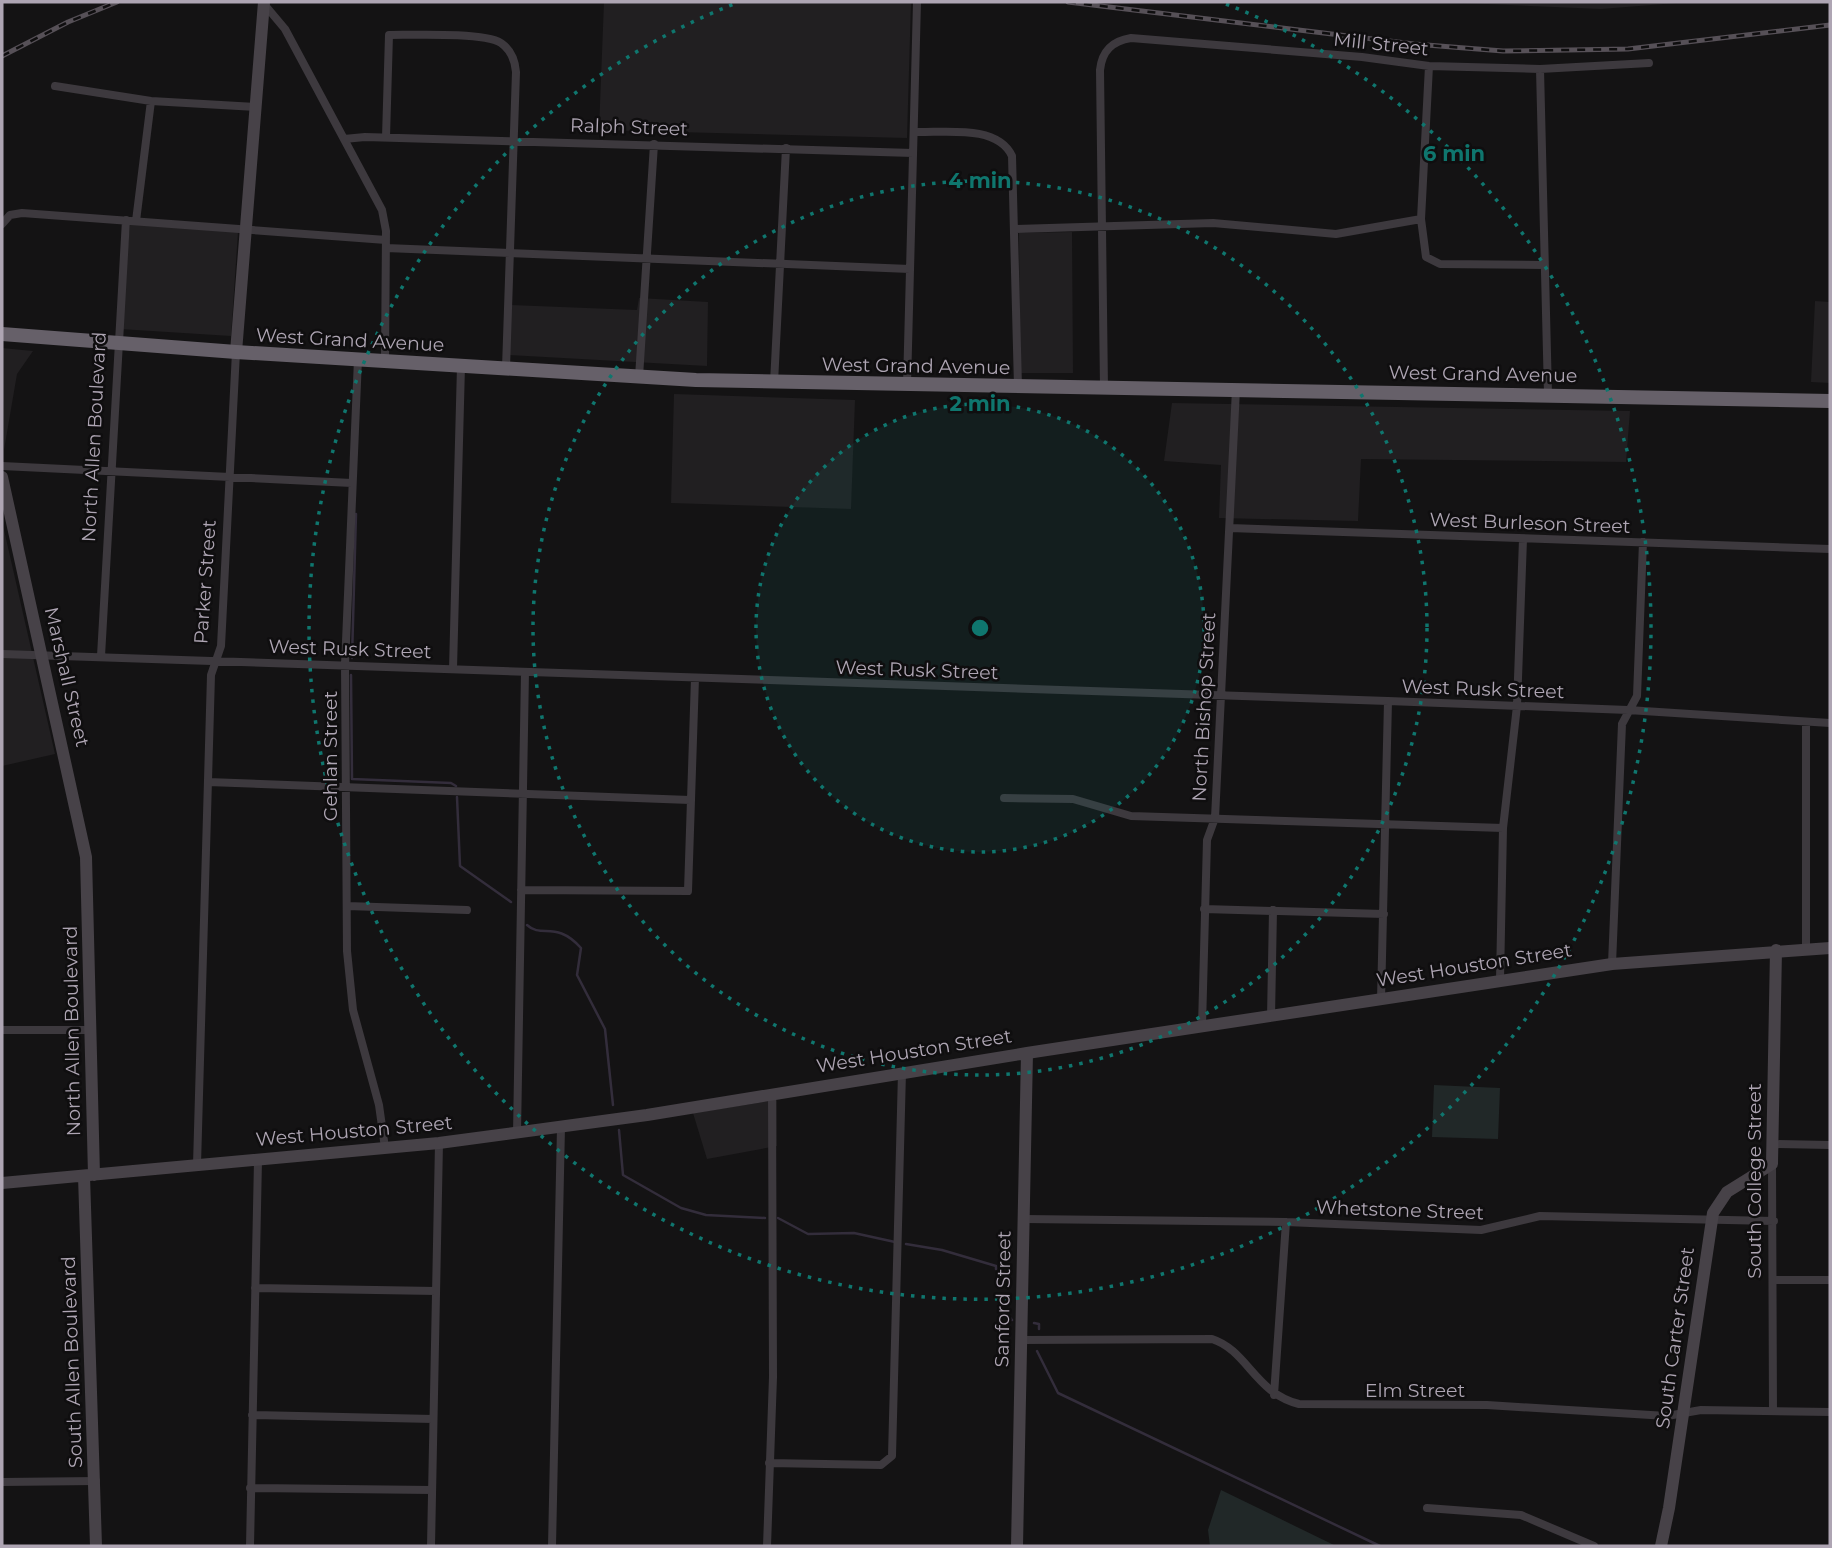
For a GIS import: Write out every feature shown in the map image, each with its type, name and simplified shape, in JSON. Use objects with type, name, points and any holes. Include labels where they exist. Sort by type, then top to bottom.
[{"type":"highway","name":"West Grand Avenue","points":[[2,334],[236,352],[774,383],[1548,394],[1830,401]]},
{"type":"street","points":[[907,385],[917,2]]},
{"type":"street","points":[[264,3],[285,29],[378,201],[385,220],[385,361]]},
{"type":"street","name":"Parker Street","points":[[197,1165],[211,675],[221,646],[236,352],[264,3]]},
{"type":"street","points":[[386,137],[389,34],[484,38],[503,45],[510,52],[516,72],[506,368]]},
{"type":"street","name":"Mill Street","points":[[1102,229],[1101,60],[1112,44],[1131,38],[1362,57],[1429,66],[1540,69],[1649,63]]},
{"type":"street","points":[[1429,66],[1421,219],[1423,253],[1430,261],[1544,265]]},
{"type":"street","points":[[1540,69],[1548,394]]},
{"type":"street","points":[[55,86],[151,101],[256,107]]},
{"type":"street","name":"North Allen Boulevard","points":[[101,656],[118,342],[131,221],[151,101]]},
{"type":"street","points":[[914,132],[984,135],[1001,141],[1008,148],[1013,166],[1018,387]]},
{"type":"street","name":"Ralph Street","points":[[344,139],[514,139],[913,153]]},
{"type":"street","points":[[639,377],[654,144]]},
{"type":"street","points":[[774,383],[786,148]]},
{"type":"street","points":[[3,222],[22,212],[246,229],[510,255],[910,269]]},
{"type":"street","points":[[1015,229],[1102,229],[1213,223],[1336,234],[1421,219]]},
{"type":"street","points":[[1102,229],[1104,388]]},
{"type":"street","name":"Gehlan Street","points":[[358,359],[345,665],[346,906],[351,1001],[379,1105],[385,1148]]},
{"type":"street","points":[[453,669],[461,366]]},
{"type":"street","name":"North Bishop Street","points":[[1202,1026],[1207,840],[1215,818],[1236,389]]},
{"type":"street","points":[[2,466],[352,483]]},
{"type":"street","name":"Marshall Street","points":[[2,477],[82,835],[88,886]]},
{"type":"street","name":"West Burleson Street","points":[[1230,528],[1830,549]]},
{"type":"street","points":[[1500,980],[1503,828],[1517,706],[1522,539]]},
{"type":"street","points":[[1612,964],[1622,724],[1637,696],[1643,542]]},
{"type":"street","name":"West Rusk Street","points":[[2,654],[1628,710],[1830,723]]},
{"type":"street","points":[[517,1133],[525,672]]},
{"type":"street","points":[[521,890],[688,891],[695,678]]},
{"type":"street","points":[[1381,1000],[1388,701]]},
{"type":"street","points":[[1806,722],[1806,948]]},
{"type":"street","points":[[208,782],[690,800]]},
{"type":"street","points":[[1004,798],[1065,799],[1122,815],[1503,828]]},
{"type":"street","name":"North Allen Boulevard","points":[[88,886],[89,1176]]},
{"type":"street","points":[[346,906],[467,911]]},
{"type":"street","points":[[1204,909],[1384,914]]},
{"type":"street","points":[[1271,1017],[1273,910]]},
{"type":"street","name":"West Houston Street","points":[[2,1182],[439,1143],[561,1127],[1612,964],[1830,948]]},
{"type":"street","name":"South College Street","points":[[1773,1411],[1772,1144],[1776,950]]},
{"type":"street","points":[[2,1030],[90,1030]]},
{"type":"street","name":"Sanford Street","points":[[1017,1546],[1027,1053]]},
{"type":"street","points":[[769,1463],[881,1465],[890,1460],[894,1422],[902,1072]]},
{"type":"street","points":[[767,1546],[773,1377],[772,1093]]},
{"type":"street","points":[[552,1546],[561,1127]]},
{"type":"street","points":[[432,1546],[439,1143]]},
{"type":"street","points":[[1772,1144],[1830,1145]]},
{"type":"street","points":[[250,1546],[258,1160]]},
{"type":"street","name":"South Carter Street","points":[[1661,1546],[1715,1208],[1727,1192],[1772,1164]]},
{"type":"street","name":"South Allen Boulevard","points":[[89,1176],[96,1546]]},
{"type":"street","name":"Whetstone Street","points":[[1024,1219],[1286,1222],[1481,1230],[1539,1216],[1773,1221]]},
{"type":"street","points":[[1274,1395],[1286,1222]]},
{"type":"street","points":[[1773,1280],[1830,1280]]},
{"type":"street","points":[[255,1288],[436,1291]]},
{"type":"street","points":[[1022,1340],[1212,1339],[1229,1348],[1274,1395]]},
{"type":"street","name":"Elm Street","points":[[1274,1395],[1309,1404],[1487,1405],[1667,1416],[1701,1410],[1830,1412]]},
{"type":"street","points":[[252,1415],[433,1419]]},
{"type":"street","points":[[2,1482],[96,1481]]},
{"type":"street","points":[[250,1488],[432,1490]]},
{"type":"street","points":[[1427,1508],[1521,1515],[1594,1546]]},
{"type":"shaded area","points":[[604,2],[911,2],[907,138],[599,130]]},
{"type":"shaded area","points":[[1440,2],[1689,2],[1601,9]]},
{"type":"shaded area","points":[[130,224],[238,232],[231,336],[120,329]]},
{"type":"shaded area","points":[[1072,232],[1073,373],[1020,373],[1019,233]]},
{"type":"shaded area","points":[[639,298],[708,302],[707,366],[509,355],[511,305],[637,310]]},
{"type":"shaded area","points":[[1815,301],[1830,302],[1830,383],[1811,382]]},
{"type":"shaded area","points":[[2,348],[33,351],[17,374],[4,450]]},
{"type":"shaded area","points":[[674,394],[855,400],[851,509],[671,503]]},
{"type":"shaded area","points":[[1172,403],[1630,411],[1626,462],[1361,459],[1358,521],[1219,518],[1221,465],[1164,461]]},
{"type":"shaded area","points":[[2,521],[55,754],[2,766]]},
{"type":"shaded area","points":[[1434,1085],[1500,1088],[1498,1139],[1432,1137]]},
{"type":"shaded area","points":[[777,1100],[777,1146],[707,1159],[693,1113]]},
{"type":"shaded area","points":[[1221,1490],[1336,1546],[1210,1546],[1208,1530]]},
{"type":"waterway","points":[[352,658],[356,514]]},
{"type":"waterway","points":[[351,675],[352,779],[451,783],[456,786]]},
{"type":"waterway","points":[[457,797],[460,866],[511,902]]},
{"type":"waterway","points":[[527,925],[538,931],[557,932],[581,948],[577,975],[605,1029],[613,1105]]},
{"type":"waterway","points":[[619,1130],[623,1175],[681,1208],[706,1215],[765,1218]]},
{"type":"waterway","points":[[778,1218],[808,1234],[854,1233],[895,1242]]},
{"type":"waterway","points":[[906,1244],[942,1250],[996,1266],[996,1269]]},
{"type":"waterway","points":[[1002,1308],[1012,1320]]},
{"type":"waterway","points":[[1034,1323],[1039,1324],[1039,1329]]},
{"type":"waterway","points":[[1037,1351],[1058,1393],[1380,1546]]},
{"type":"railway","points":[[2,56],[68,22],[117,2]]},
{"type":"railway","points":[[1068,2],[1414,44],[1503,51],[1628,49],[1830,25]]}]
